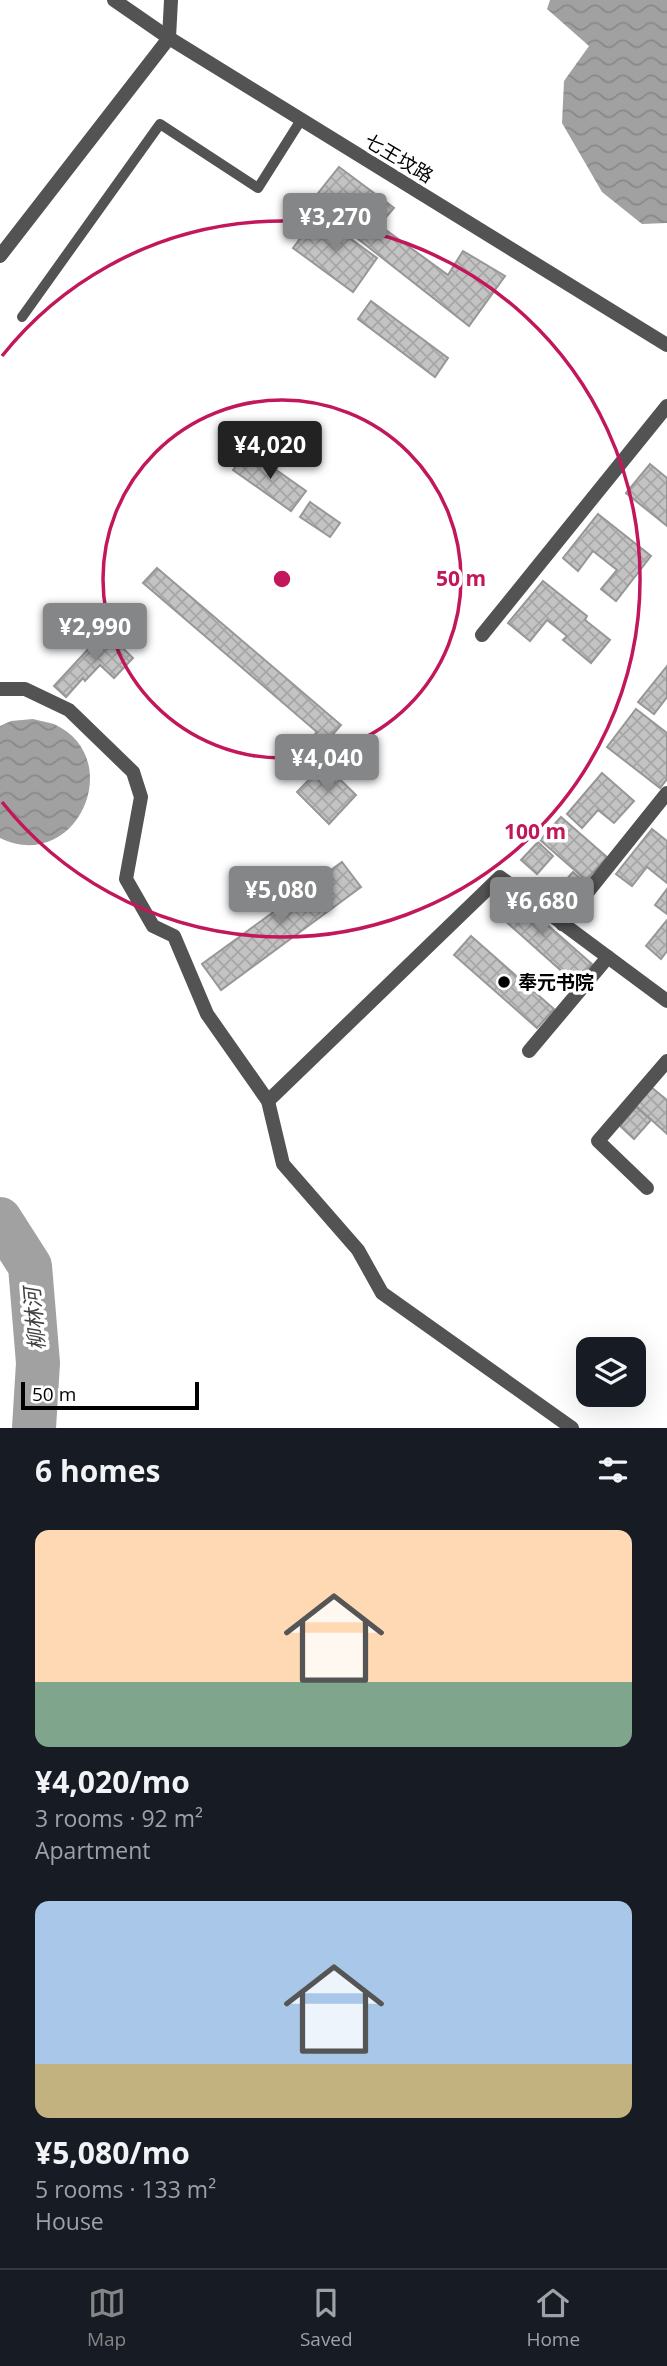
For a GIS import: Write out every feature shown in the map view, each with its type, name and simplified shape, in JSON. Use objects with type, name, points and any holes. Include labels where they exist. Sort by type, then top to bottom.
[{"type":"street","name":"七王坟路","points":[[114,0],[169,38],[667,345]]},
{"type":"street","points":[[0,256],[169,38],[171,0]]},
{"type":"street","points":[[482,635],[667,406]]},
{"type":"street","points":[[0,689],[25,689],[69,710],[133,772],[141,797],[126,879],[153,926],[174,936],[207,1014],[268,1101],[284,1164],[358,1250],[382,1293],[572,1428]]},
{"type":"street","points":[[562,923],[667,793]]},
{"type":"street","points":[[268,1101],[500,877],[667,1001]]},
{"type":"street","points":[[529,1051],[608,957]]},
{"type":"street","points":[[647,1188],[598,1140],[667,1061]]},
{"type":"lane","points":[[22,317],[160,124],[258,188],[301,120]]},
{"type":"water","points":[[550,0],[667,0],[667,223],[642,224],[602,192],[562,123],[564,81],[589,46],[547,9]]},
{"type":"water","points":[[33,719],[54,724],[76,740],[88,761],[90,785],[84,808],[70,827],[51,841],[27,845],[0,838],[0,726],[11,721]]},
{"type":"building","points":[[339,167],[394,208],[379,225],[448,275],[463,251],[505,276],[469,326],[311,202]]},
{"type":"building","points":[[318,215],[377,258],[353,292],[293,248]]},
{"type":"building","points":[[371,301],[448,358],[435,377],[358,319]]},
{"type":"building","points":[[248,450],[306,491],[291,511],[233,470]]},
{"type":"building","points":[[650,464],[667,478],[667,526],[626,493]]},
{"type":"building","points":[[310,502],[340,523],[330,537],[300,517]]},
{"type":"building","points":[[598,514],[651,556],[616,601],[601,589],[617,570],[593,551],[578,571],[563,558]]},
{"type":"building","points":[[157,568],[341,725],[312,758],[302,749],[317,732],[143,583]]},
{"type":"building","points":[[543,581],[587,616],[585,620],[610,640],[591,663],[563,640],[567,636],[547,620],[530,641],[508,623]]},
{"type":"building","points":[[105,631],[133,658],[114,678],[100,665],[85,681],[83,678],[66,697],[54,686]]},
{"type":"building","points":[[667,666],[667,697],[654,714],[638,702]]},
{"type":"building","points":[[636,709],[667,733],[667,779],[660,788],[607,747]]},
{"type":"building","points":[[324,764],[356,795],[329,824],[297,792]]},
{"type":"building","points":[[602,773],[634,801],[614,823],[598,810],[582,828],[567,814]]},
{"type":"building","points":[[561,817],[607,857],[586,880],[540,840]]},
{"type":"building","points":[[652,829],[667,841],[667,883],[647,867],[632,886],[616,874]]},
{"type":"building","points":[[538,842],[553,856],[537,874],[521,860]]},
{"type":"building","points":[[342,862],[361,887],[221,990],[202,964]]},
{"type":"building","points":[[573,872],[588,885],[571,903],[557,890]]},
{"type":"building","points":[[667,889],[667,914],[655,905]]},
{"type":"building","points":[[509,891],[592,964],[575,983],[493,910]]},
{"type":"building","points":[[667,920],[667,951],[661,959],[646,946]]},
{"type":"building","name":"奉元书院","points":[[471,936],[554,1009],[537,1028],[454,955]]},
{"type":"building","points":[[651,1087],[667,1100],[667,1134],[635,1105]]},
{"type":"building","points":[[636,1107],[651,1120],[634,1139],[620,1126]]},
{"type":"waterway","name":"柳林河","points":[[0,1219],[30,1266],[38,1363],[34,1428]]},
{"type":"place","name":"奉元书院","points":[[504,982]]}]
